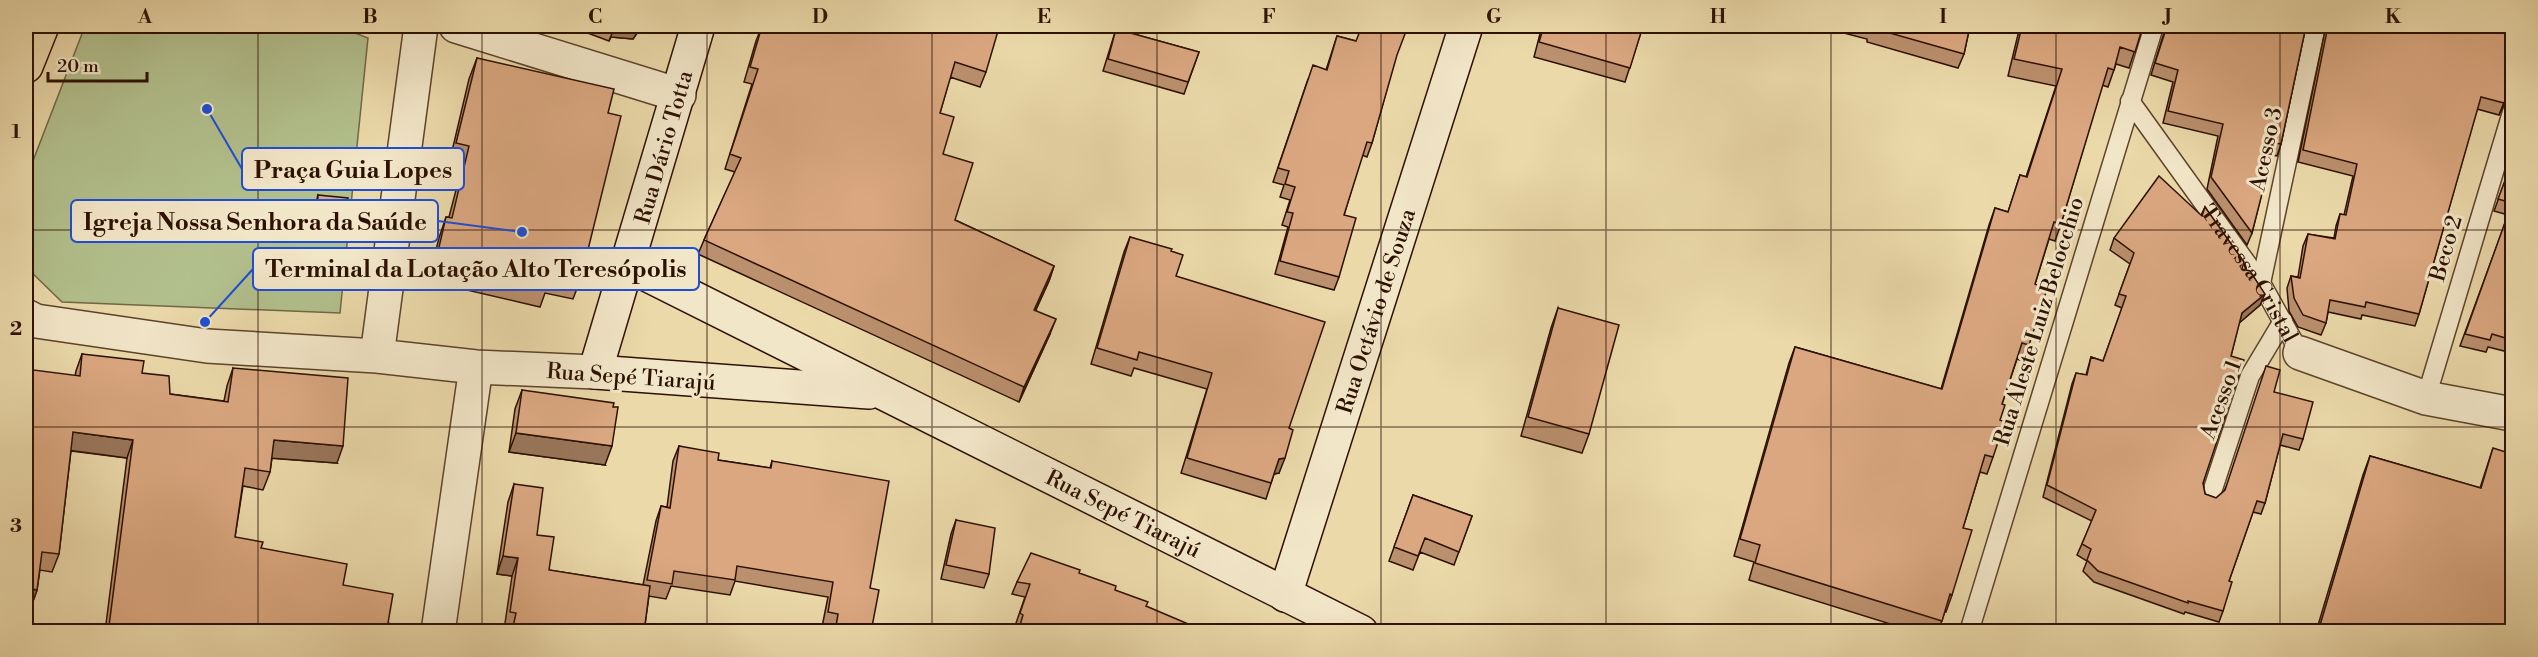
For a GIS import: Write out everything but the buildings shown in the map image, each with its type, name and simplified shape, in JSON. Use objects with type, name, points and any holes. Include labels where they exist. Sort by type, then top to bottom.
[{"type":"main road","points":[[26,66],[42,26]]},
{"type":"street","points":[[377,356],[421,26]]},
{"type":"street","points":[[456,26],[679,95]]},
{"type":"street","name":"Rua Dário Totta","points":[[595,372],[698,26]]},
{"type":"street","name":"Rua Octávio de Souza","points":[[1285,595],[1466,26]]},
{"type":"street","name":"Rua Sepé Tiarajú","points":[[628,265],[1361,632]]},
{"type":"street","name":"Rua Sepé Tiarajú","points":[[26,316],[36,321],[207,346],[377,356],[476,367],[595,372],[886,393]]},
{"type":"street","name":"Travessa Cristal","points":[[2300,353],[2426,398],[2512,414]]},
{"type":"street","points":[[438,632],[476,367]]},
{"type":"lane","name":"Rua Aleste Luiz Belocchio","points":[[1969,632],[2154,26]]},
{"type":"lane","name":"Acesso 3","points":[[2261,283],[2316,26]]},
{"type":"lane","name":"Travessa Cristal","points":[[2130,102],[2261,283],[2300,353]]},
{"type":"lane","name":"Beco 2","points":[[2426,398],[2512,112]]},
{"type":"lane","name":"Acesso 1","points":[[2211,498],[2250,376],[2283,321]]},
{"type":"green space","points":[[85,26],[337,26],[368,38],[340,313],[62,302],[26,267],[26,179]]},
{"type":"place","name":"Praça Guia Lopes","points":[[207,109]]},
{"type":"place","name":"Igreja Nossa Senhora da Saúde","points":[[522,232]]},
{"type":"place","name":"Terminal da Lotação Alto Teresópolis","points":[[205,322]]}]
